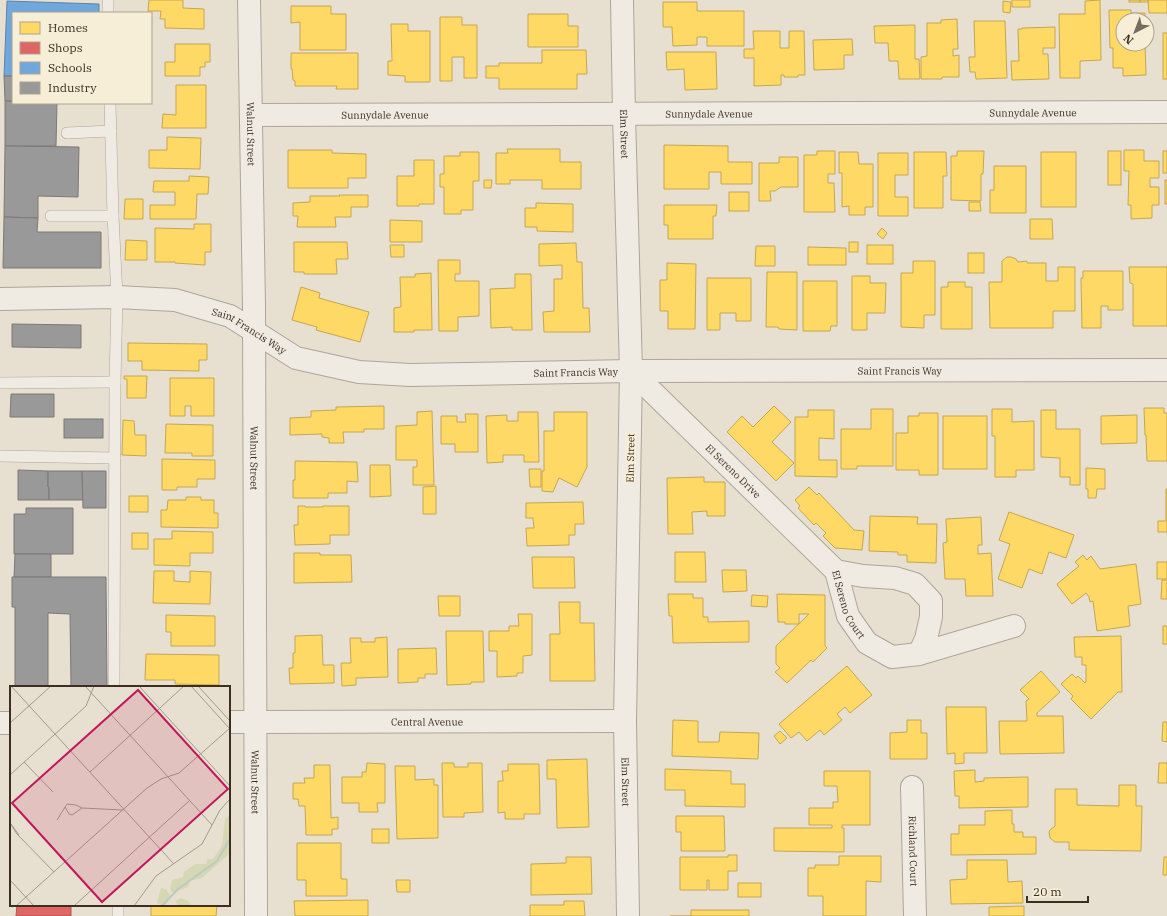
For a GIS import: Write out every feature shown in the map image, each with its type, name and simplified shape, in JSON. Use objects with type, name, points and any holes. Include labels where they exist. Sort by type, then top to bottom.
[{"type":"street","name":"Walnut Street","points":[[248,0],[251,115],[253,331],[256,916]]},
{"type":"street","name":"Elm Street","points":[[622,0],[631,371],[625,721],[628,916]]},
{"type":"street","name":"Sunnydale Avenue","points":[[251,115],[1167,112]]},
{"type":"street","name":"Saint Francis Way","points":[[0,299],[117,297],[176,300],[230,316],[296,358],[359,372],[410,375],[631,371],[1167,370]]},
{"type":"street","name":"El Sereno Drive","points":[[631,371],[836,571]]},
{"type":"street","name":"El Sereno Court","points":[[919,654],[926,639],[931,617],[931,601],[915,584],[895,578],[863,576],[836,571],[848,616],[867,643],[892,657],[919,654],[1014,626]]},
{"type":"street","name":"Central Avenue","points":[[230,722],[625,721]]},
{"type":"street","name":"Richland Court","points":[[912,787],[915,916]]},
{"type":"lane","points":[[108,0],[108,12]]},
{"type":"lane","points":[[110,104],[117,297],[115,382],[114,686]]},
{"type":"lane","points":[[67,133],[111,131]]},
{"type":"lane","points":[[51,216],[113,216]]},
{"type":"lane","points":[[0,383],[115,382]]},
{"type":"lane","points":[[0,456],[115,458]]},
{"type":"building: Homes","points":[[149,0],[183,0],[183,8],[204,9],[204,29],[165,28],[165,19],[160,19],[161,11],[148,11]]},
{"type":"building: Homes","points":[[1012,0],[1030,0],[1030,7],[1012,7]]},
{"type":"building: Homes","points":[[1100,0],[1101,60],[1080,61],[1080,78],[1060,78],[1059,14],[1085,14],[1085,1]]},
{"type":"building: Homes","points":[[1129,0],[1140,0],[1140,2],[1129,2]]},
{"type":"building: Homes","points":[[1140,0],[1148,0],[1148,2],[1140,2]]},
{"type":"building: Homes","points":[[1148,0],[1167,0],[1167,13],[1149,12]]},
{"type":"building: Homes","points":[[1003,1],[1011,2],[1010,13],[1003,12]]},
{"type":"building: Homes","points":[[663,2],[697,2],[697,11],[744,11],[744,46],[707,46],[707,37],[697,37],[697,45],[673,46],[672,27],[663,27]]},
{"type":"building: Homes","points":[[291,6],[331,6],[331,14],[346,14],[346,50],[300,50],[300,22],[291,23]]},
{"type":"building: Homes","points":[[1109,10],[1131,10],[1131,12],[1115,12],[1115,52],[1145,52],[1146,75],[1123,76],[1123,68],[1113,68],[1113,48],[1110,48]]},
{"type":"building: Homes","points":[[528,14],[568,14],[568,26],[578,26],[578,47],[528,47]]},
{"type":"building: Homes","points":[[440,17],[462,17],[462,25],[477,25],[477,78],[464,78],[464,57],[452,57],[452,81],[440,81]]},
{"type":"building: Homes","points":[[957,19],[958,49],[953,49],[953,56],[959,55],[959,77],[921,79],[921,57],[927,56],[927,23],[941,23],[941,20]]},
{"type":"building: Homes","points":[[974,21],[1005,21],[1007,78],[976,79],[975,72],[970,72],[969,57],[975,57]]},
{"type":"building: Homes","points":[[391,24],[408,24],[408,31],[430,31],[430,82],[405,82],[405,76],[388,75],[388,61],[392,61]]},
{"type":"building: Homes","points":[[915,25],[915,59],[919,59],[920,79],[899,79],[898,61],[889,61],[888,43],[875,43],[874,26]]},
{"type":"building: Homes","points":[[1055,27],[1055,48],[1043,48],[1043,54],[1048,54],[1049,79],[1012,80],[1011,61],[1019,61],[1018,29]]},
{"type":"building: Homes","points":[[753,31],[780,31],[780,48],[789,48],[789,31],[804,31],[805,75],[798,75],[798,77],[784,77],[784,75],[781,75],[781,85],[754,86],[754,58],[744,58],[744,49],[754,49]]},
{"type":"building: Homes","points":[[1163,33],[1167,33],[1167,79],[1163,79]]},
{"type":"building: Homes","points":[[852,39],[853,55],[844,55],[844,69],[814,70],[813,40]]},
{"type":"building: Homes","points":[[175,44],[210,44],[210,62],[205,62],[205,67],[200,67],[200,76],[165,76],[165,62],[175,62]]},
{"type":"building: Homes","points":[[542,50],[586,50],[587,74],[577,74],[577,89],[499,89],[499,78],[486,78],[486,66],[499,66],[499,63],[542,63]]},
{"type":"building: Homes","points":[[666,52],[716,52],[717,89],[685,90],[684,69],[667,70]]},
{"type":"building: Homes","points":[[291,53],[358,53],[358,89],[336,89],[337,86],[295,86],[291,69]]},
{"type":"building: Homes","points":[[176,85],[206,85],[206,128],[162,128],[163,114],[176,115]]},
{"type":"building: Homes","points":[[167,137],[201,138],[200,169],[149,168],[149,150],[167,150]]},
{"type":"building: Homes","points":[[664,145],[728,146],[728,162],[752,162],[752,184],[721,184],[721,172],[709,172],[709,189],[664,189]]},
{"type":"building: Homes","points":[[507,149],[560,149],[560,162],[581,162],[581,189],[542,189],[542,180],[510,180],[510,184],[496,184],[496,153],[508,153]]},
{"type":"building: Homes","points":[[288,150],[332,150],[332,153],[366,154],[366,178],[348,178],[348,188],[288,188]]},
{"type":"building: Homes","points":[[1124,150],[1144,150],[1144,161],[1159,161],[1159,178],[1150,178],[1150,187],[1159,187],[1159,205],[1152,205],[1152,218],[1131,219],[1131,205],[1128,205],[1129,171],[1124,171]]},
{"type":"building: Homes","points":[[817,151],[835,151],[835,174],[828,174],[828,183],[834,183],[835,212],[804,212],[804,155],[817,155]]},
{"type":"building: Homes","points":[[957,151],[984,151],[983,174],[981,174],[981,201],[951,200],[951,156],[957,156]]},
{"type":"building: Homes","points":[[1108,151],[1121,151],[1121,185],[1108,185]]},
{"type":"building: Homes","points":[[1163,151],[1167,151],[1167,173],[1163,173]]},
{"type":"building: Homes","points":[[460,152],[479,152],[479,181],[473,181],[473,210],[461,210],[461,214],[444,214],[444,187],[440,187],[440,174],[444,174],[444,156],[460,156]]},
{"type":"building: Homes","points":[[839,152],[858,152],[859,164],[873,164],[873,207],[865,207],[865,215],[849,215],[849,206],[842,207],[842,173],[839,173]]},
{"type":"building: Homes","points":[[914,152],[946,152],[947,176],[943,176],[943,208],[914,208]]},
{"type":"building: Homes","points":[[1041,152],[1076,152],[1076,207],[1041,207]]},
{"type":"building: Homes","points":[[878,153],[908,153],[908,175],[895,175],[895,197],[908,197],[908,216],[878,216]]},
{"type":"building: Homes","points":[[779,157],[798,157],[798,187],[781,187],[775,191],[770,191],[771,201],[759,201],[759,163],[779,163]]},
{"type":"building: Homes","points":[[414,160],[434,160],[434,204],[397,206],[397,176],[414,176]]},
{"type":"building: Homes","points":[[994,166],[1026,166],[1026,213],[990,213],[990,190],[994,190]]},
{"type":"building: Homes","points":[[189,176],[209,177],[208,194],[197,194],[196,219],[150,219],[150,205],[175,205],[175,192],[153,192],[154,181],[189,181]]},
{"type":"building: Homes","points":[[484,180],[492,180],[491,188],[484,188]]},
{"type":"building: Homes","points":[[1165,180],[1167,180],[1167,204],[1165,204]]},
{"type":"building: Homes","points":[[729,192],[749,192],[749,211],[729,211]]},
{"type":"building: Homes","points":[[339,195],[368,195],[368,207],[351,207],[351,217],[335,217],[336,227],[297,227],[298,216],[293,216],[293,203],[310,202],[310,196],[340,196]]},
{"type":"building: Homes","points":[[125,199],[143,199],[143,219],[124,219]]},
{"type":"building: Homes","points":[[969,202],[980,202],[981,211],[969,211]]},
{"type":"building: Homes","points":[[536,203],[573,204],[573,232],[537,231],[537,227],[525,227],[525,208],[536,208]]},
{"type":"building: Homes","points":[[664,205],[717,205],[716,216],[713,216],[713,239],[668,239],[668,225],[664,225]]},
{"type":"building: Homes","points":[[1030,219],[1052,219],[1053,239],[1030,239]]},
{"type":"building: Homes","points":[[390,220],[422,221],[422,242],[390,242]]},
{"type":"building: Homes","points":[[194,224],[211,224],[211,252],[205,252],[205,265],[155,262],[155,228],[194,229]]},
{"type":"building: Homes","points":[[882,228],[887,233],[883,239],[877,234]]},
{"type":"building: Homes","points":[[126,240],[147,241],[147,260],[125,260]]},
{"type":"building: Homes","points":[[294,242],[347,242],[348,259],[336,259],[337,274],[304,274],[304,272],[294,272]]},
{"type":"building: Homes","points":[[849,242],[858,242],[858,252],[849,252]]},
{"type":"building: Homes","points":[[576,243],[577,262],[582,262],[583,308],[589,308],[590,332],[544,332],[543,312],[554,311],[554,279],[562,279],[562,265],[539,266],[539,244]]},
{"type":"building: Homes","points":[[390,245],[404,245],[404,257],[391,257]]},
{"type":"building: Homes","points":[[867,245],[893,245],[893,264],[867,264]]},
{"type":"building: Homes","points":[[756,246],[775,246],[775,266],[755,266]]},
{"type":"building: Homes","points":[[808,247],[846,248],[846,265],[808,265]]},
{"type":"building: Homes","points":[[968,253],[984,253],[984,273],[968,273]]},
{"type":"building: Homes","points":[[1007,257],[1016,259],[1018,262],[1027,261],[1027,263],[1046,263],[1046,281],[1058,281],[1058,267],[1075,267],[1075,311],[1053,311],[1053,328],[990,328],[989,282],[1002,282],[1002,261]]},
{"type":"building: Homes","points":[[438,260],[460,260],[460,274],[455,274],[455,281],[479,281],[479,316],[458,317],[458,331],[439,331]]},
{"type":"building: Homes","points":[[913,261],[935,261],[935,315],[924,315],[924,328],[901,327],[901,273],[913,273]]},
{"type":"building: Homes","points":[[667,263],[696,264],[695,329],[668,329],[668,311],[660,311],[660,280],[667,280]]},
{"type":"building: Homes","points":[[1129,267],[1167,267],[1167,326],[1133,326],[1133,284],[1130,283]]},
{"type":"building: Homes","points":[[1083,271],[1123,271],[1123,310],[1108,310],[1108,306],[1101,306],[1101,328],[1082,328],[1081,278],[1083,278]]},
{"type":"building: Homes","points":[[767,272],[797,272],[797,330],[766,327]]},
{"type":"building: Homes","points":[[431,273],[432,330],[394,332],[394,308],[401,307],[400,277],[415,277],[415,274]]},
{"type":"building: Homes","points":[[515,274],[531,274],[532,330],[512,330],[512,327],[491,328],[490,289],[515,288]]},
{"type":"building: Homes","points":[[852,276],[870,276],[870,283],[886,283],[885,313],[867,313],[867,330],[852,330]]},
{"type":"building: Homes","points":[[707,278],[751,278],[751,321],[736,321],[736,313],[720,313],[720,330],[707,330]]},
{"type":"building: Homes","points":[[803,281],[837,281],[837,326],[831,326],[830,331],[803,331]]},
{"type":"building: Homes","points":[[948,282],[965,282],[965,287],[972,287],[972,329],[941,329],[941,287],[948,287]]},
{"type":"building: Homes","points":[[301,287],[320,293],[319,298],[369,312],[360,342],[316,330],[317,327],[292,320]]},
{"type":"building: Homes","points":[[128,343],[207,344],[207,360],[199,360],[199,371],[142,370],[142,361],[128,361]]},
{"type":"building: Homes","points":[[124,376],[147,376],[146,398],[127,398],[127,379],[124,379]]},
{"type":"building: Homes","points":[[170,378],[214,378],[214,416],[191,416],[191,406],[185,406],[185,416],[170,416]]},
{"type":"building: Homes","points":[[384,406],[384,429],[364,429],[364,432],[343,432],[344,443],[329,443],[329,438],[322,437],[322,434],[290,435],[290,418],[311,417],[311,411],[336,410],[336,407]]},
{"type":"building: Homes","points":[[774,406],[791,422],[772,442],[794,463],[776,481],[727,432],[742,416],[753,427]]},
{"type":"building: Homes","points":[[1144,408],[1164,408],[1164,413],[1167,413],[1167,461],[1147,461]]},
{"type":"building: Homes","points":[[871,409],[893,409],[893,466],[857,466],[857,469],[841,469],[841,429],[871,429]]},
{"type":"building: Homes","points":[[992,409],[1012,409],[1012,422],[1034,421],[1034,470],[1016,470],[1016,477],[995,477],[995,436],[992,436]]},
{"type":"building: Homes","points":[[808,410],[834,410],[834,439],[819,438],[819,460],[837,460],[837,477],[795,476],[795,417],[808,417]]},
{"type":"building: Homes","points":[[1041,410],[1056,410],[1056,429],[1080,429],[1080,485],[1070,485],[1070,477],[1060,477],[1060,458],[1041,457]]},
{"type":"building: Homes","points":[[432,411],[434,485],[413,485],[413,467],[417,467],[417,460],[396,460],[396,426],[417,425],[417,412]]},
{"type":"building: Homes","points":[[518,412],[538,412],[539,462],[524,462],[524,455],[503,455],[503,462],[487,463],[486,416],[507,415],[507,421],[518,421]]},
{"type":"building: Homes","points":[[554,412],[587,412],[587,467],[577,487],[559,478],[553,492],[542,491],[542,471],[544,471],[544,431],[554,431]]},
{"type":"building: Homes","points":[[919,413],[938,413],[938,475],[919,475],[919,470],[896,470],[896,433],[908,433],[908,416],[919,416]]},
{"type":"building: Homes","points":[[465,414],[478,414],[478,452],[455,452],[455,444],[441,444],[441,416],[457,416],[457,422],[466,422]]},
{"type":"building: Homes","points":[[1137,415],[1137,443],[1101,444],[1101,416]]},
{"type":"building: Homes","points":[[943,416],[987,416],[987,469],[943,469]]},
{"type":"building: Homes","points":[[123,420],[134,421],[135,435],[146,435],[146,456],[122,455]]},
{"type":"building: Homes","points":[[166,424],[213,425],[213,456],[192,456],[192,453],[165,453]]},
{"type":"building: Homes","points":[[162,459],[215,460],[215,479],[197,479],[197,487],[177,487],[177,490],[162,490]]},
{"type":"building: Homes","points":[[295,461],[357,462],[358,482],[347,481],[347,493],[328,493],[328,498],[293,498]]},
{"type":"building: Homes","points":[[370,465],[390,465],[391,496],[370,497]]},
{"type":"building: Homes","points":[[1086,468],[1105,469],[1105,489],[1097,489],[1096,498],[1088,498],[1088,489],[1086,489]]},
{"type":"building: Homes","points":[[529,469],[541,469],[541,487],[530,487]]},
{"type":"building: Homes","points":[[704,477],[704,482],[725,482],[725,516],[707,516],[707,511],[692,512],[693,534],[668,534],[667,478]]},
{"type":"building: Homes","points":[[436,486],[436,514],[423,514],[423,487]]},
{"type":"building: Homes","points":[[809,487],[817,495],[819,493],[854,530],[864,531],[862,550],[835,548],[823,536],[826,533],[816,523],[814,525],[798,508],[800,506],[795,500]]},
{"type":"building: Homes","points":[[1166,489],[1167,532],[1158,532],[1158,521],[1166,521]]},
{"type":"building: Homes","points":[[129,496],[148,496],[148,512],[129,512]]},
{"type":"building: Homes","points":[[186,497],[201,497],[201,500],[214,500],[214,513],[218,513],[218,528],[161,527],[161,510],[167,510],[168,500],[186,500]]},
{"type":"building: Homes","points":[[583,502],[584,524],[575,524],[575,535],[569,535],[569,545],[527,546],[526,528],[534,528],[533,518],[526,518],[526,503]]},
{"type":"building: Homes","points":[[298,506],[349,506],[349,535],[330,535],[330,544],[295,545],[294,525],[298,525]]},
{"type":"building: Homes","points":[[1009,512],[1074,535],[1066,558],[1049,552],[1042,574],[1029,569],[1022,588],[998,579],[1010,544],[999,540]]},
{"type":"building: Homes","points":[[870,516],[918,517],[917,524],[937,524],[936,563],[907,562],[907,555],[898,555],[898,552],[869,551]]},
{"type":"building: Homes","points":[[981,517],[982,545],[978,545],[978,554],[991,553],[993,596],[966,596],[965,579],[945,579],[943,543],[947,542],[946,519]]},
{"type":"building: Homes","points":[[172,531],[213,532],[213,553],[190,553],[190,566],[154,565],[154,539],[172,539]]},
{"type":"building: Homes","points":[[132,533],[148,533],[148,549],[132,549]]},
{"type":"building: Homes","points":[[675,552],[705,552],[706,582],[675,582]]},
{"type":"building: Homes","points":[[294,553],[351,555],[352,582],[294,583]]},
{"type":"building: Homes","points":[[1083,555],[1087,560],[1091,556],[1100,569],[1136,564],[1141,604],[1128,606],[1130,626],[1097,631],[1093,601],[1090,602],[1086,593],[1072,604],[1058,586],[1057,584],[1079,566],[1075,562]]},
{"type":"building: Homes","points":[[532,557],[574,557],[575,588],[533,588]]},
{"type":"building: Homes","points":[[1157,562],[1167,562],[1167,579],[1157,579]]},
{"type":"building: Homes","points":[[722,570],[746,570],[747,591],[723,592]]},
{"type":"building: Homes","points":[[154,571],[174,571],[174,581],[190,582],[190,571],[211,572],[210,604],[153,603]]},
{"type":"building: Homes","points":[[1162,580],[1167,580],[1167,599],[1161,599]]},
{"type":"building: Homes","points":[[668,594],[693,594],[693,598],[703,598],[703,617],[708,617],[708,622],[749,621],[749,642],[673,643],[672,616],[669,616]]},
{"type":"building: Homes","points":[[777,594],[825,595],[825,646],[827,648],[813,662],[811,660],[787,683],[775,672],[780,668],[776,664],[776,646],[799,624],[785,624],[785,622],[778,622]],"holes":[[[799,614],[809,614],[799,624]]]},
{"type":"building: Homes","points":[[752,595],[768,596],[767,607],[751,606]]},
{"type":"building: Homes","points":[[438,596],[460,596],[460,616],[439,616]]},
{"type":"building: Homes","points":[[559,602],[580,602],[580,623],[594,623],[595,681],[550,681],[550,634],[560,634]]},
{"type":"building: Homes","points":[[518,614],[532,614],[532,655],[523,656],[523,673],[517,673],[517,676],[497,677],[497,651],[489,651],[489,631],[509,631],[509,626],[519,626]]},
{"type":"building: Homes","points":[[166,615],[215,616],[215,646],[171,646],[171,632],[166,632]]},
{"type":"building: Homes","points":[[1163,626],[1167,626],[1167,644],[1163,644]]},
{"type":"building: Homes","points":[[446,631],[483,631],[484,682],[447,685]]},
{"type":"building: Homes","points":[[322,635],[323,665],[334,665],[334,683],[290,684],[289,668],[293,668],[295,636]]},
{"type":"building: Homes","points":[[1121,636],[1122,692],[1118,692],[1091,719],[1071,699],[1073,696],[1061,684],[1072,674],[1076,678],[1078,676],[1085,683],[1086,682],[1086,665],[1082,665],[1082,657],[1075,657],[1074,637]]},
{"type":"building: Homes","points":[[387,637],[388,677],[356,678],[356,685],[342,686],[341,663],[351,663],[350,638],[361,638],[361,642],[375,642],[375,638]]},
{"type":"building: Homes","points":[[436,648],[437,674],[425,674],[425,678],[418,678],[418,682],[398,683],[398,649]]},
{"type":"building: Homes","points":[[146,654],[219,655],[219,685],[175,684],[175,680],[145,680]]},
{"type":"building: Homes","points":[[847,666],[872,695],[850,713],[845,707],[837,714],[842,720],[824,735],[820,730],[807,741],[799,732],[791,738],[779,724]]},
{"type":"building: Homes","points":[[1041,671],[1060,692],[1037,713],[1037,716],[1063,716],[1064,753],[1000,754],[999,721],[1027,721],[1026,701],[1029,699],[1020,690]]},
{"type":"building: Homes","points":[[946,707],[986,707],[987,753],[964,753],[964,763],[955,764],[955,753],[947,754]]},
{"type":"building: Homes","points":[[673,720],[698,721],[698,742],[719,742],[720,732],[759,733],[758,759],[672,756]]},
{"type":"building: Homes","points":[[907,720],[921,720],[921,733],[927,733],[927,759],[890,759],[890,733],[907,732]]},
{"type":"building: Homes","points":[[1163,722],[1167,722],[1167,742],[1162,741]]},
{"type":"building: Homes","points":[[780,731],[787,738],[780,744],[774,736]]},
{"type":"building: Homes","points":[[587,759],[589,827],[557,828],[556,779],[547,779],[547,760]]},
{"type":"building: Homes","points":[[367,763],[385,764],[385,803],[377,803],[378,812],[359,812],[359,803],[342,803],[342,777],[362,777],[362,772],[366,772]]},
{"type":"building: Homes","points":[[442,763],[454,763],[454,767],[468,767],[468,763],[482,763],[483,812],[464,813],[464,817],[443,817]]},
{"type":"building: Homes","points":[[1159,763],[1167,763],[1167,783],[1158,783]]},
{"type":"building: Homes","points":[[508,764],[539,764],[540,814],[524,814],[524,819],[505,819],[505,812],[498,813],[498,781],[503,781],[502,771],[508,771]]},
{"type":"building: Homes","points":[[314,765],[330,765],[331,818],[338,817],[338,829],[332,829],[332,835],[306,835],[305,806],[299,806],[298,799],[293,799],[293,783],[305,783],[304,778],[314,778]]},
{"type":"building: Homes","points":[[395,766],[415,766],[415,780],[434,779],[434,785],[438,785],[438,838],[397,839]]},
{"type":"building: Homes","points":[[665,769],[731,771],[731,784],[745,784],[745,807],[685,806],[685,790],[665,790]]},
{"type":"building: Homes","points":[[975,770],[975,782],[984,781],[984,778],[1028,777],[1028,807],[959,808],[959,796],[955,796],[954,771]]},
{"type":"building: Homes","points":[[824,771],[870,771],[870,825],[842,825],[842,828],[844,828],[844,852],[774,851],[774,828],[832,828],[832,825],[809,825],[809,808],[833,808],[833,802],[838,802],[837,786],[824,786]]},
{"type":"building: Homes","points":[[1119,785],[1136,785],[1136,806],[1142,806],[1141,851],[1069,850],[1069,842],[1055,842],[1050,838],[1049,832],[1055,826],[1055,789],[1077,789],[1077,805],[1119,806]]},
{"type":"building: Homes","points":[[1012,810],[1012,824],[1014,824],[1014,832],[1023,832],[1023,837],[1036,837],[1036,854],[951,855],[951,834],[959,834],[959,825],[985,825],[985,811]]},
{"type":"building: Homes","points":[[676,816],[724,816],[725,851],[681,851],[681,832],[676,832]]},
{"type":"building: Homes","points":[[372,829],[389,829],[389,843],[372,843]]},
{"type":"building: Homes","points":[[297,843],[341,843],[341,879],[347,879],[347,896],[306,896],[306,880],[297,880]]},
{"type":"building: Homes","points":[[728,855],[737,855],[737,871],[728,871],[728,890],[709,890],[709,880],[707,880],[707,890],[680,890],[680,857],[728,857]]},
{"type":"building: Homes","points":[[839,856],[881,856],[881,882],[866,881],[866,916],[823,916],[823,896],[808,896],[808,868],[815,868],[815,865],[839,865]]},
{"type":"building: Homes","points":[[566,857],[591,857],[592,894],[531,895],[531,864],[566,863]]},
{"type":"building: Homes","points":[[1164,857],[1167,857],[1167,875],[1163,875]]},
{"type":"building: Homes","points":[[967,860],[1007,860],[1008,882],[1022,881],[1023,903],[951,904],[950,880],[967,879]]},
{"type":"building: Homes","points":[[396,880],[410,880],[410,892],[397,892]]},
{"type":"building: Homes","points":[[738,883],[761,883],[761,897],[738,897]]},
{"type":"building: Homes","points":[[368,900],[368,916],[295,916],[294,901]]},
{"type":"building: Homes","points":[[564,901],[584,901],[585,916],[530,916],[530,905],[564,905]]},
{"type":"building: Homes","points":[[151,906],[217,906],[216,916],[151,916]]},
{"type":"building: Homes","points":[[1024,906],[1024,916],[989,916],[989,907]]},
{"type":"building: Homes","points":[[691,910],[749,910],[749,916],[691,916]]},
{"type":"building: Shops","points":[[17,906],[71,906],[71,916],[16,916]]},
{"type":"building: Schools","points":[[7,1],[99,4],[99,12],[12,12],[12,76],[4,76]]},
{"type":"building: Industry","points":[[4,76],[12,76],[12,101],[5,101]]},
{"type":"building: Industry","points":[[5,101],[12,101],[12,104],[57,104],[56,146],[5,146]]},
{"type":"building: Industry","points":[[5,146],[79,147],[78,197],[38,196],[38,218],[4,217]]},
{"type":"building: Industry","points":[[4,217],[38,218],[37,232],[101,232],[101,268],[3,268]]},
{"type":"building: Industry","points":[[12,324],[81,325],[81,348],[12,347]]},
{"type":"building: Industry","points":[[11,394],[54,394],[54,417],[10,417]]},
{"type":"building: Industry","points":[[64,419],[103,419],[103,438],[64,438]]},
{"type":"building: Industry","points":[[18,470],[48,471],[49,500],[18,500]]},
{"type":"building: Industry","points":[[48,471],[82,471],[83,500],[49,500]]},
{"type":"building: Industry","points":[[82,471],[106,471],[106,508],[83,508]]},
{"type":"building: Industry","points":[[26,508],[73,508],[73,554],[14,554],[14,514],[26,514]]},
{"type":"building: Industry","points":[[15,554],[51,554],[51,577],[14,577]]},
{"type":"building: Industry","points":[[12,577],[106,577],[107,686],[71,686],[70,614],[48,613],[48,686],[15,686],[15,607],[12,607]]}]
